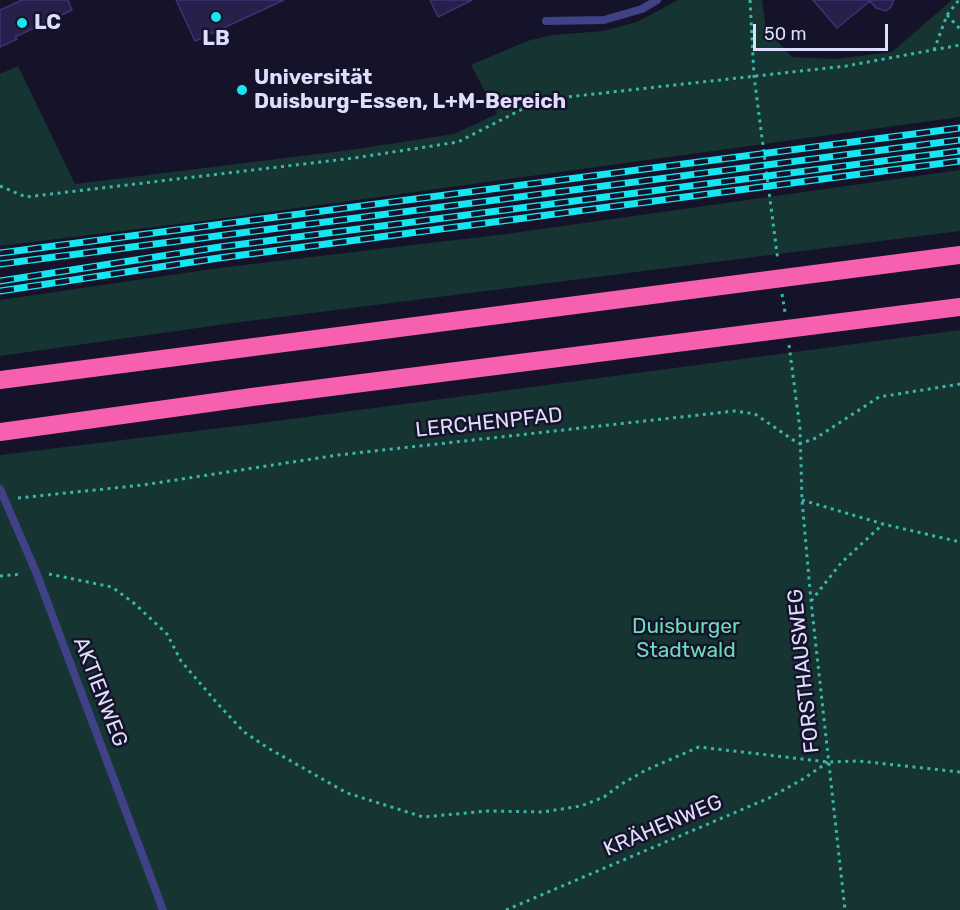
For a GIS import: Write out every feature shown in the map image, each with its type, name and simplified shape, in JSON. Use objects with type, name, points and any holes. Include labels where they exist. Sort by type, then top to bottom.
[{"type":"highway","points":[[0,380],[960,255]]},
{"type":"highway","points":[[0,432],[252,397],[960,308]]},
{"type":"lane","points":[[546,21],[604,20],[642,9],[657,0]]},
{"type":"lane","name":"AKTIENWEG","points":[[0,489],[36,572],[163,910]]},
{"type":"path","points":[[750,0],[754,76],[759,116]]},
{"type":"path","points":[[934,50],[947,15],[959,0]]},
{"type":"path","points":[[947,15],[960,29]]},
{"type":"path","points":[[0,186],[27,197],[354,158],[458,142],[540,100],[846,66],[960,45]]},
{"type":"path","points":[[799,444],[816,438],[879,397],[960,384]]},
{"type":"path","name":"LERCHENPFAD","points":[[4,500],[143,485],[338,455],[735,411],[755,414],[799,444]]},
{"type":"path","name":"FORSTHAUSWEG","points":[[800,429],[802,500],[845,910]]},
{"type":"path","points":[[802,500],[883,524],[960,542]]},
{"type":"path","points":[[812,601],[841,563],[883,524]]},
{"type":"path","points":[[0,576],[36,572],[87,580],[112,587],[135,604],[167,634],[181,661],[244,732],[347,794],[423,817],[488,811],[543,812],[581,806],[604,797],[646,770],[699,747],[828,762],[859,761],[960,772]]},
{"type":"path","name":"KRÄHENWEG","points":[[506,910],[769,798],[828,762]]},
{"type":"green space","points":[[678,0],[762,0],[766,29],[792,57],[835,59],[892,52],[952,0],[960,0],[960,117],[211,220],[0,246],[0,74],[18,66],[75,184],[350,150],[454,134],[497,114],[471,65],[527,41],[553,35],[603,31],[637,22]]},
{"type":"green space","points":[[960,170],[960,231],[233,323],[0,356],[0,300],[219,268],[506,234]]},
{"type":"green space","name":"Duisburger Stadtwald","points":[[960,330],[960,910],[0,910],[0,455],[261,423]]},
{"type":"building","name":"LC","points":[[22,0],[68,0],[72,10],[15,37],[17,39],[0,47],[0,10]]},
{"type":"building","name":"LB","points":[[176,0],[284,0],[195,41]]},
{"type":"building","points":[[430,0],[472,0],[438,17]]},
{"type":"building","points":[[813,0],[894,0],[886,11],[876,8],[870,1],[837,28]]},
{"type":"railway","points":[[0,253],[960,128]]},
{"type":"railway","points":[[0,264],[960,140]]},
{"type":"railway","points":[[0,281],[220,247],[960,151]]},
{"type":"railway","points":[[0,291],[219,258],[960,161]]},
{"type":"place","name":"LB","points":[[216,17]]},
{"type":"place","name":"LC","points":[[22,23]]},
{"type":"place","name":"Universität Duisburg-Essen, L+M-Bereich","points":[[242,90]]}]
